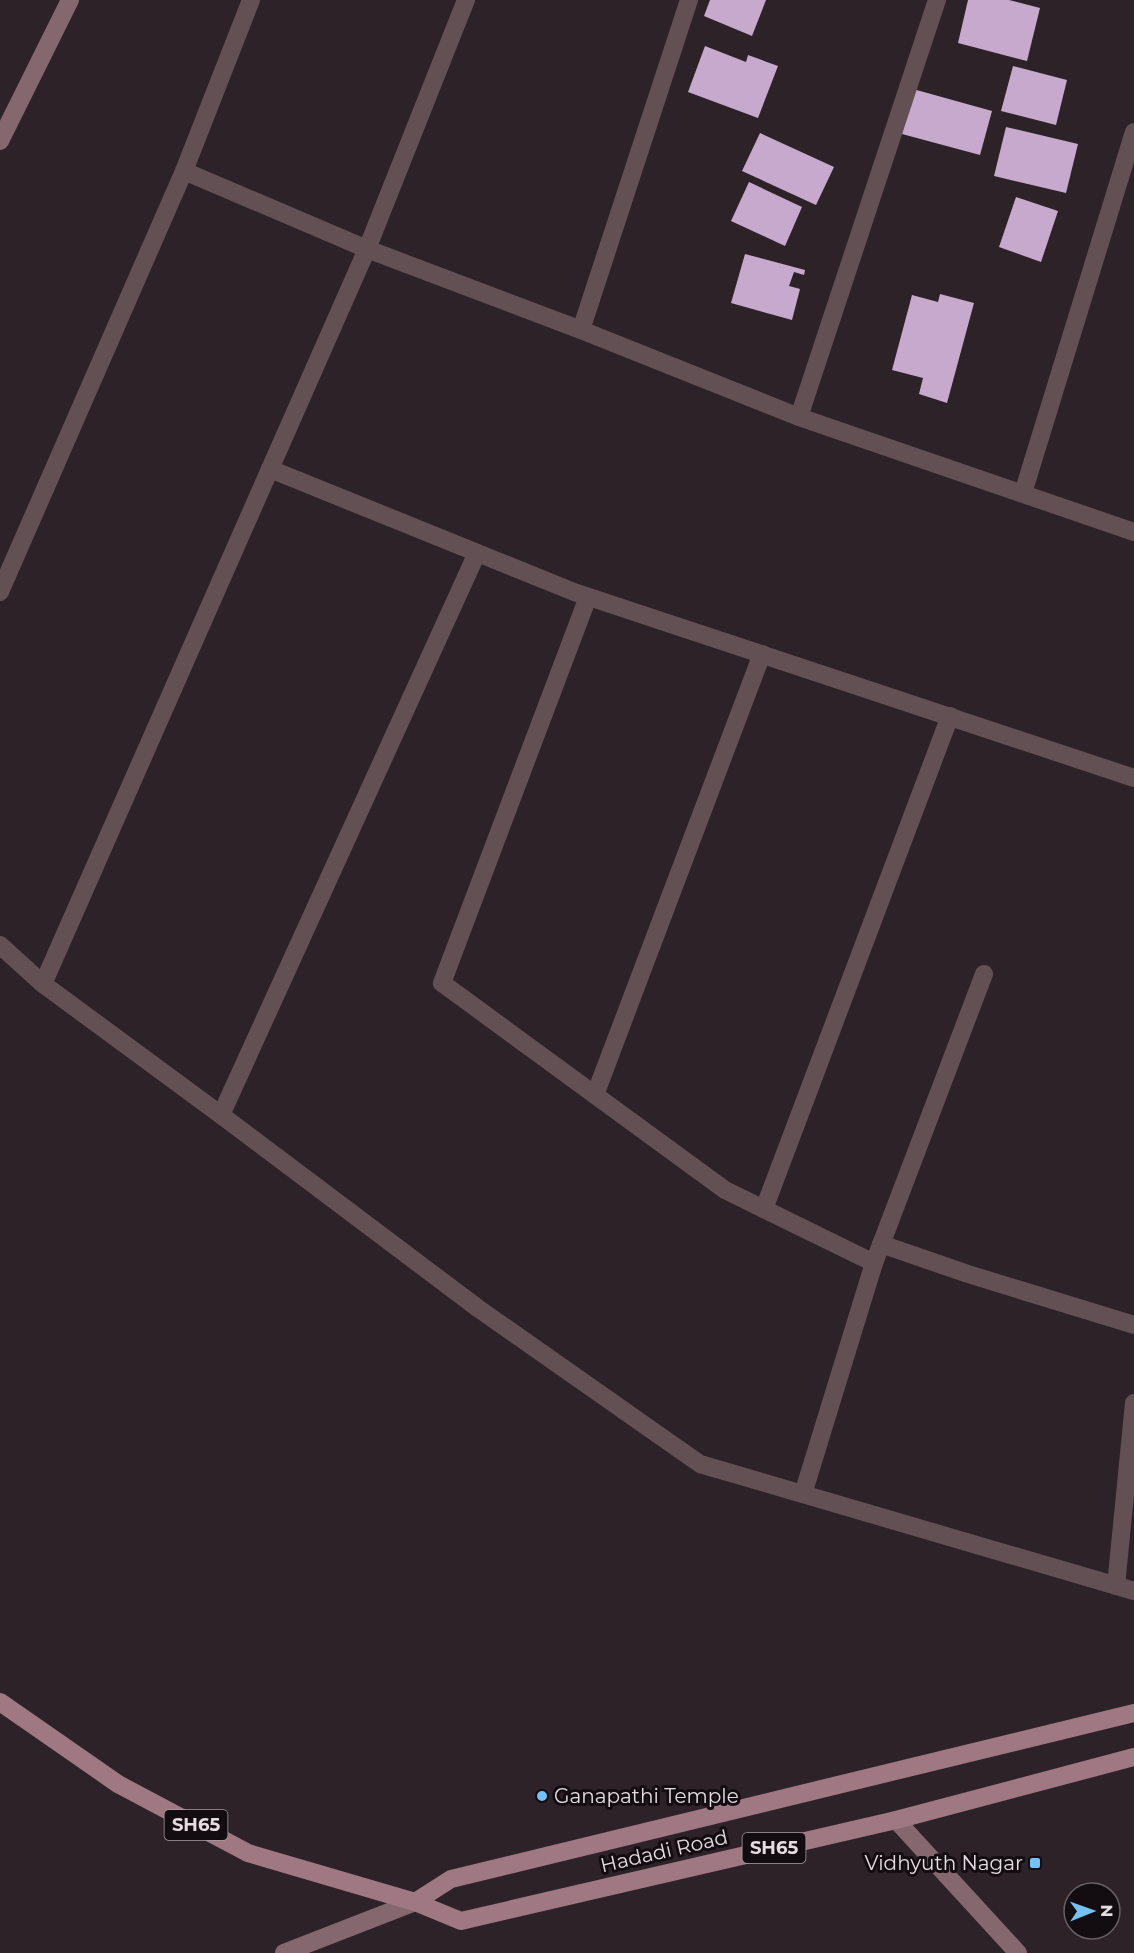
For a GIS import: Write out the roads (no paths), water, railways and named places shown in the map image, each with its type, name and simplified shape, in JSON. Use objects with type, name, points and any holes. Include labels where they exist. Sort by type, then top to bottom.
[{"type":"main road","name":"SH65","points":[[0,1702],[118,1784],[248,1853],[415,1902]]},
{"type":"main road","points":[[415,1902],[451,1879],[1134,1713]]},
{"type":"main road","name":"Hadadi Road","points":[[415,1902],[460,1920],[896,1820],[1134,1757]]},
{"type":"street","points":[[0,141],[70,0]]},
{"type":"street","points":[[0,592],[184,171],[251,0]]},
{"type":"street","points":[[43,984],[367,249],[466,0]]},
{"type":"street","points":[[581,330],[688,0]]},
{"type":"street","points":[[799,417],[937,0]]},
{"type":"street","points":[[1023,493],[1134,132]]},
{"type":"street","points":[[184,171],[367,249],[581,330],[799,417],[1134,532]]},
{"type":"street","points":[[270,469],[588,597],[1134,778]]},
{"type":"street","points":[[221,1115],[477,553]]},
{"type":"street","points":[[588,597],[442,983],[725,1190],[874,1263]]},
{"type":"street","points":[[595,1095],[762,654]]},
{"type":"street","points":[[764,1209],[950,716]]},
{"type":"street","points":[[0,945],[43,984],[478,1309],[700,1464],[1134,1591]]},
{"type":"street","points":[[803,1494],[874,1263],[984,974]]},
{"type":"street","points":[[881,1244],[968,1274],[1134,1325]]},
{"type":"street","points":[[1116,1586],[1134,1403]]},
{"type":"street","points":[[896,1820],[1018,1953]]},
{"type":"street","points":[[284,1953],[415,1902]]},
{"type":"place","name":"Ganapathi Temple","points":[[542,1796]]},
{"type":"place","name":"Vidhyuth Nagar","points":[[1035,1863]]}]
